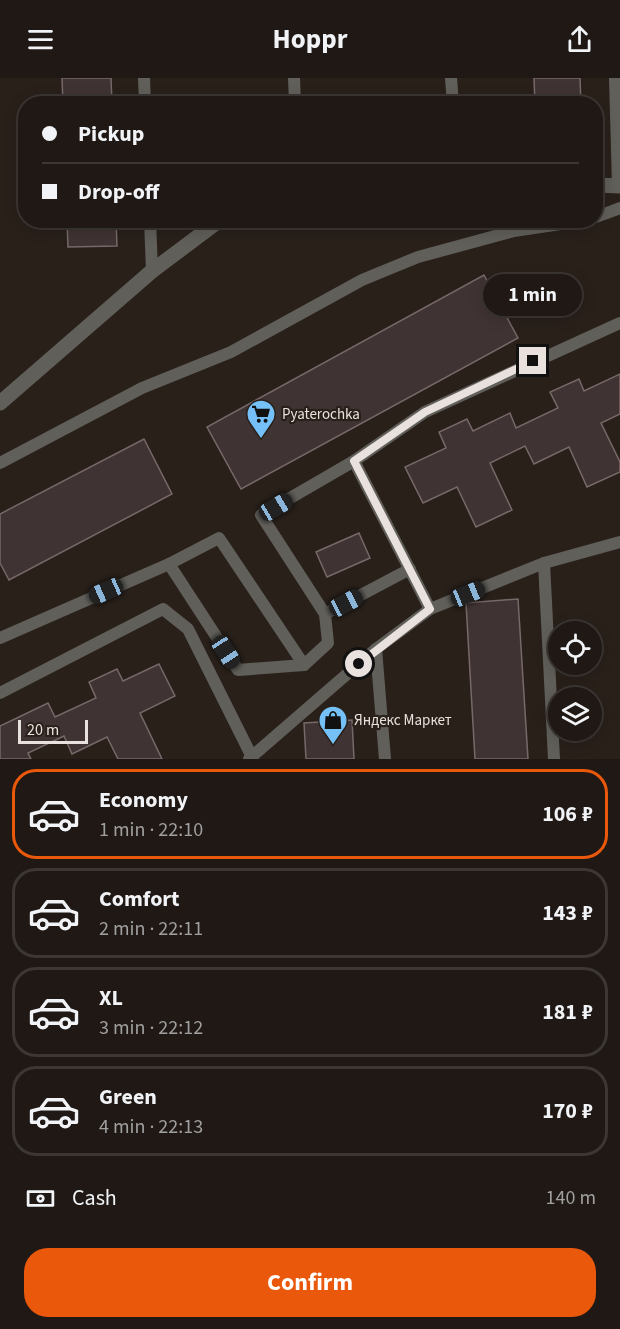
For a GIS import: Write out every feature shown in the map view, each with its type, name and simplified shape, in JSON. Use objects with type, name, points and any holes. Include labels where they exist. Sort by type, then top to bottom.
[{"type":"street","points":[[603,185],[619,186]]},
{"type":"street","points":[[0,404],[152,271],[209,228]]},
{"type":"lane","points":[[144,78],[145,96]]},
{"type":"lane","points":[[294,78],[295,96]]},
{"type":"lane","points":[[451,78],[452,96]]},
{"type":"lane","points":[[615,78],[619,186]]},
{"type":"lane","points":[[603,214],[620,208]]},
{"type":"lane","points":[[150,228],[152,271]]},
{"type":"lane","points":[[0,463],[126,399],[142,388],[231,352],[362,280],[418,257],[514,231],[534,228]]},
{"type":"lane","points":[[169,564],[238,670],[304,665],[328,643],[325,614],[261,515],[354,461],[425,412],[620,323]]},
{"type":"lane","points":[[354,461],[430,609]]},
{"type":"lane","points":[[0,638],[169,564],[219,538],[304,665]]},
{"type":"lane","points":[[0,693],[163,609],[188,629],[251,758],[376,649],[430,609],[544,563],[620,542]]},
{"type":"lane","points":[[544,563],[554,759]]},
{"type":"lane","points":[[325,614],[410,569]]},
{"type":"lane","points":[[376,649],[385,759]]},
{"type":"building","points":[[62,78],[111,78],[112,96],[63,96]]},
{"type":"building","points":[[534,78],[580,78],[581,96],[535,96]]},
{"type":"building","points":[[67,228],[116,228],[117,246],[68,247]]},
{"type":"building","points":[[484,275],[518,338],[241,489],[207,427]]},
{"type":"building","points":[[620,374],[620,414],[601,423],[620,462],[620,472],[587,487],[569,447],[534,464],[525,446],[490,463],[512,510],[476,527],[457,487],[423,503],[405,467],[446,448],[439,432],[467,419],[473,431],[510,413],[516,428],[558,408],[550,392],[579,379],[584,391]]},
{"type":"building","points":[[144,439],[172,494],[9,580],[0,563],[0,514]]},
{"type":"building","points":[[359,533],[370,558],[327,577],[316,552]]},
{"type":"building","points":[[518,599],[528,759],[475,759],[466,603]]},
{"type":"building","points":[[159,664],[175,696],[140,713],[162,759],[118,759],[107,737],[72,754],[64,736],[28,753],[31,759],[0,759],[0,726],[48,703],[55,717],[96,698],[89,682],[117,669],[123,681]]},
{"type":"building","points":[[352,720],[354,759],[306,759],[304,723]]},
{"type":"place","name":"Pyaterochka","points":[[261,440]]},
{"type":"place","name":"Яндекс Маркет","points":[[333,746]]},
{"type":"route","points":[[359,664],[430,609],[354,461],[425,412],[533,361]]}]
